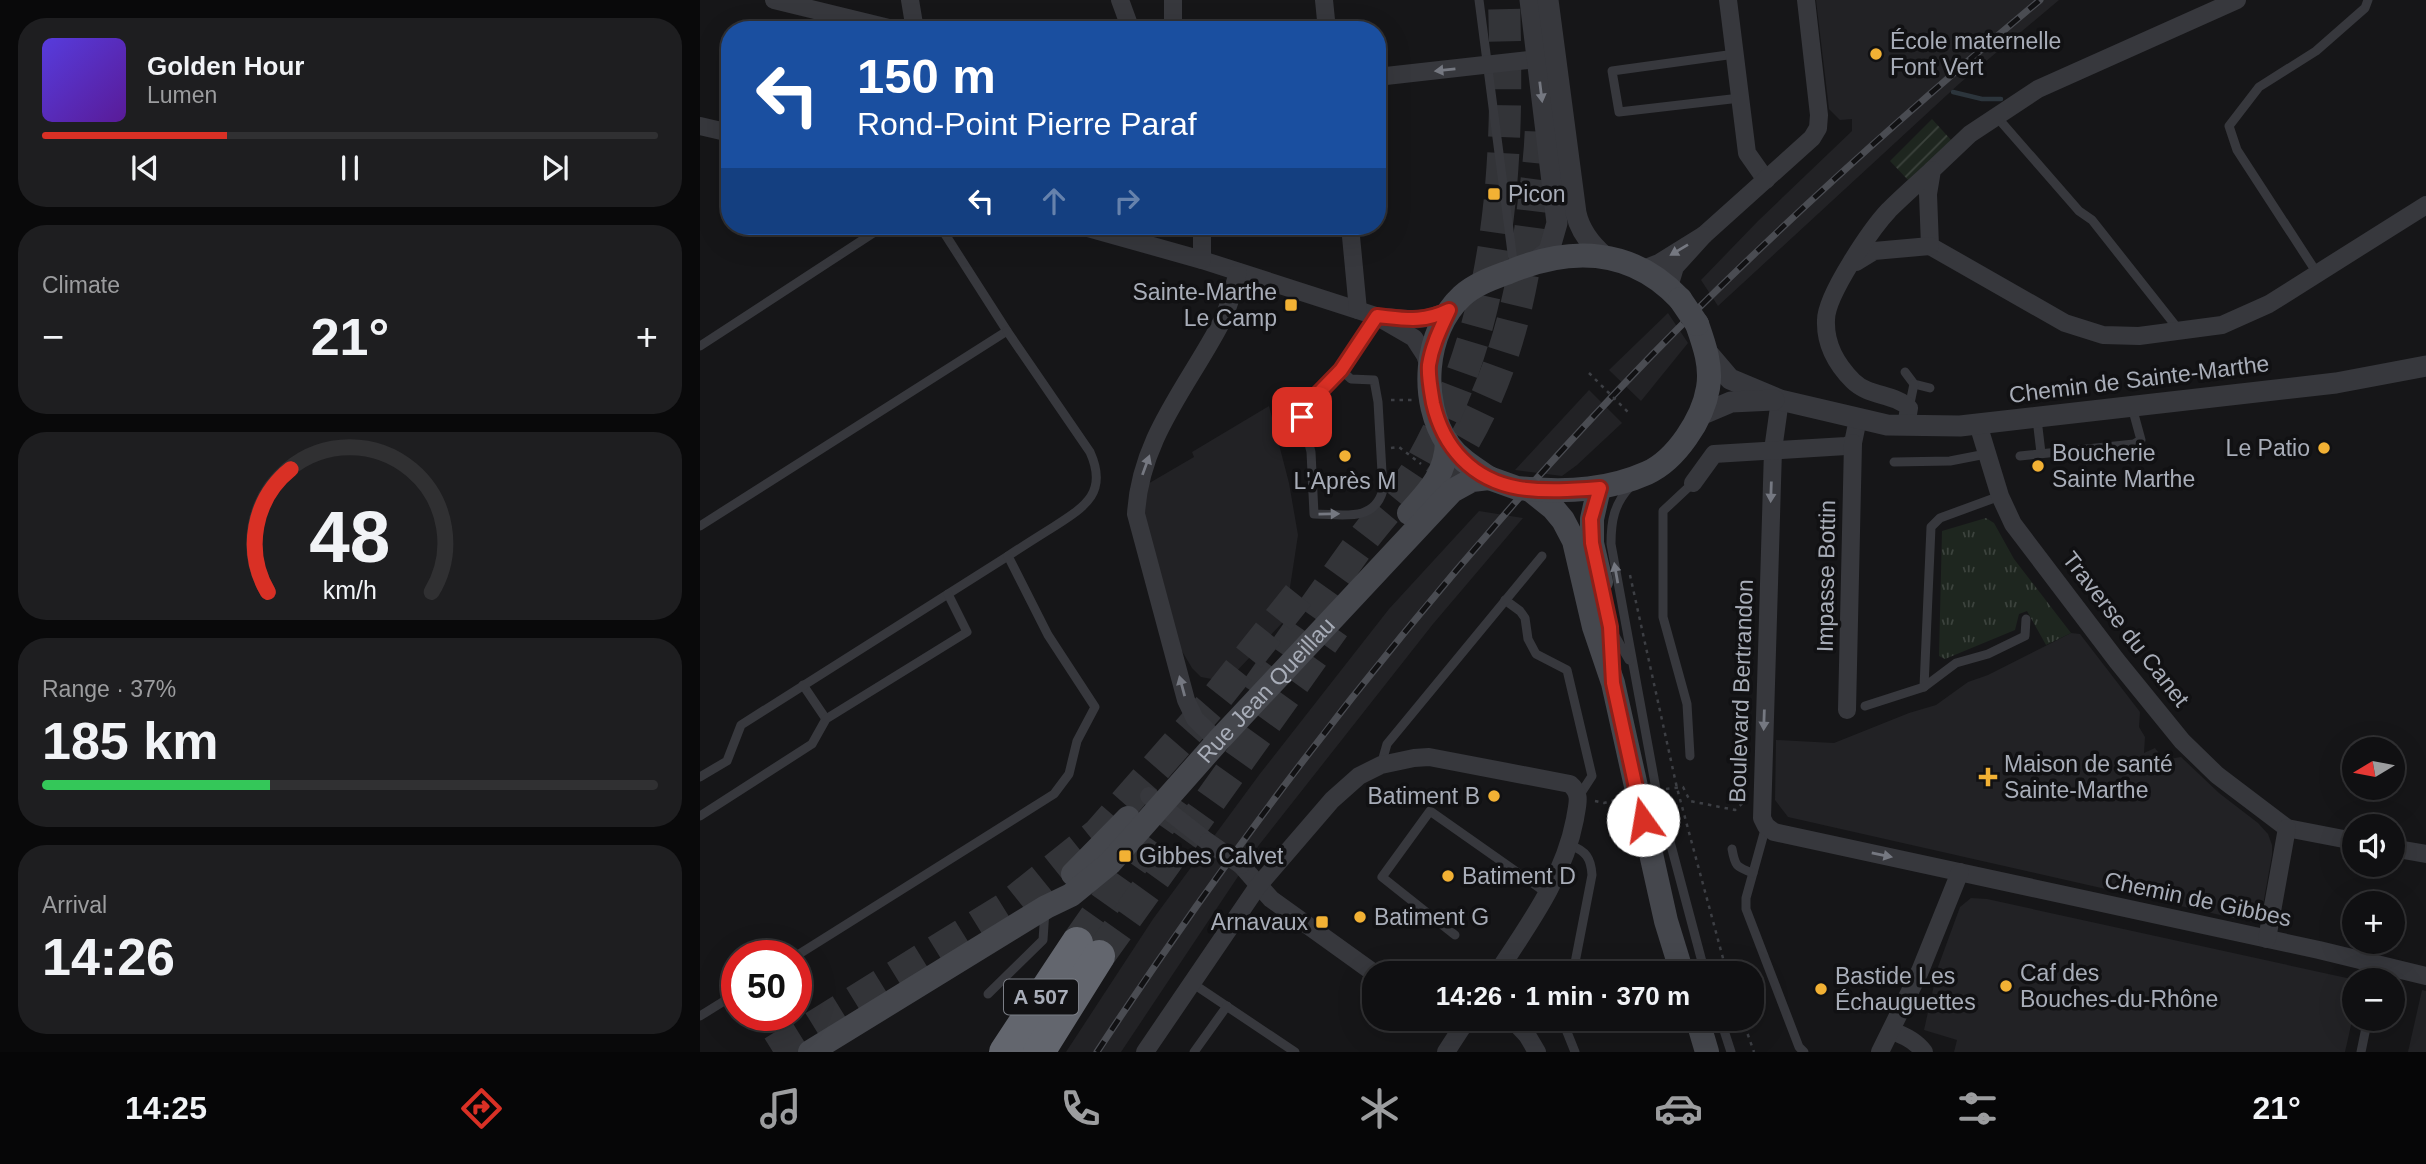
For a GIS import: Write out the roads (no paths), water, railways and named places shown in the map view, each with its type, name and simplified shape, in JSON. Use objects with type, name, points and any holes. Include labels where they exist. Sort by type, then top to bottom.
[{"type":"highway","name":"A 507","points":[[1005,1052],[1088,950],[1039,1052]]},
{"type":"main road","points":[[1585,254],[1604,256],[1641,270],[1674,293],[1697,324],[1707,352],[1708,387],[1698,416],[1684,443],[1648,473],[1600,488],[1555,500],[1529,489],[1517,488],[1489,478],[1464,461],[1447,442],[1437,419],[1429,367],[1435,339],[1449,310],[1463,295],[1480,284],[1524,266],[1585,254]]},
{"type":"main road","name":"Rue Jean Queillau","points":[[810,1052],[1046,906],[1071,895],[1110,863],[1155,801],[1438,479],[1447,456],[1447,442]]},
{"type":"main road","name":"Rue Jean Queillau","points":[[1214,736],[1452,491],[1472,480],[1489,478]]},
{"type":"main road","points":[[1600,488],[1591,519],[1592,543],[1610,627],[1613,683]]},
{"type":"main road","points":[[1555,500],[1574,541],[1594,627],[1646,792],[1666,921],[1678,961]]},
{"type":"main road","points":[[1701,1031],[1707,1052]]},
{"type":"street","points":[[774,0],[860,21]]},
{"type":"street","points":[[910,0],[914,21]]},
{"type":"street","points":[[1120,0],[1127,21]]},
{"type":"street","points":[[1172,21],[1173,0]]},
{"type":"street","points":[[1324,0],[1326,21]]},
{"type":"street","points":[[1524,266],[1549,251],[1557,223],[1530,0]]},
{"type":"street","points":[[1548,0],[1578,225],[1592,245],[1604,256]]},
{"type":"street","points":[[1728,0],[1747,153],[1766,180]]},
{"type":"street","points":[[1674,293],[1675,267],[1703,235],[1812,138],[1818,128],[1819,115],[1806,0]]},
{"type":"street","points":[[1908,417],[1902,400],[1877,395],[1856,384],[1837,363],[1827,340],[1825,317],[1835,288],[1888,212],[1970,134],[2038,89],[2237,0]]},
{"type":"street","points":[[1386,76],[1537,58]]},
{"type":"street","points":[[700,126],[721,131]]},
{"type":"street","points":[[1930,246],[1928,194],[1932,170]]},
{"type":"street","points":[[1849,267],[1874,251],[1930,246],[2065,323],[2104,335],[2139,336],[2222,325],[2269,304],[2426,205]]},
{"type":"street","points":[[1113,235],[1202,260],[1377,316],[1421,320],[1449,310]]},
{"type":"street","points":[[1202,235],[1202,260]]},
{"type":"street","points":[[1351,235],[1357,310]]},
{"type":"street","points":[[1641,270],[1659,263],[1703,235]]},
{"type":"street","points":[[1214,736],[1195,719],[1186,701],[1136,514],[1137,494],[1164,416],[1222,321],[1238,272]]},
{"type":"street","points":[[1377,316],[1414,338],[1429,367]]},
{"type":"street","name":"Chemin de Sainte-Marthe","points":[[1707,352],[1730,379],[1780,400],[1887,425],[1908,417],[1978,424],[2336,383],[2426,366]]},
{"type":"street","name":"Chemin de Sainte-Marthe","points":[[1698,416],[1731,402],[1780,400]]},
{"type":"street","name":"Boulevard Bertrandon","points":[[1780,400],[1773,450],[1762,818],[1766,826],[1774,832],[1960,872]]},
{"type":"street","points":[[1692,483],[1714,454],[1846,446],[1853,443],[1858,419]]},
{"type":"street","name":"Traverse du Canet","points":[[1978,424],[2000,496],[2013,524],[2117,661],[2182,741],[2217,775],[2287,828]]},
{"type":"street","name":"Impasse Bottin","points":[[1847,710],[1853,443]]},
{"type":"street","points":[[1145,1052],[1258,886],[1332,800],[1359,776],[1381,765],[1429,757],[1570,784],[1576,789],[1579,796],[1570,845],[1548,894],[1505,961]]},
{"type":"street","points":[[1155,801],[1241,865],[1271,899],[1362,964]]},
{"type":"street","points":[[2267,939],[2287,828],[2342,839]]},
{"type":"street","points":[[2405,850],[2426,854]]},
{"type":"street","points":[[1880,1052],[1920,971],[1960,872]]},
{"type":"street","name":"Chemin de Gibbes","points":[[1960,872],[2267,939],[2380,969],[2426,976]]},
{"type":"street","points":[[1446,1052],[1460,1031]]},
{"type":"street","points":[[1891,1031],[1903,1035],[1924,1052]]},
{"type":"street","points":[[1524,1043],[1537,1052]]},
{"type":"lane","points":[[1479,0],[1524,266]]},
{"type":"lane","points":[[2317,273],[2237,150],[2229,125],[2259,87],[2316,51],[2365,8],[2368,0]]},
{"type":"lane","points":[[1735,54],[1612,71],[1619,113],[1740,98]]},
{"type":"lane","points":[[1996,116],[2079,211],[2092,220],[2180,330]]},
{"type":"lane","points":[[700,346],[870,235]]},
{"type":"lane","points":[[700,777],[727,761],[740,725],[1076,513],[1089,501],[1096,484],[1097,468],[1090,452],[946,235]]},
{"type":"lane","points":[[1341,370],[1351,379],[1374,380],[1378,402],[1383,490],[1379,504],[1366,513],[1314,514],[1311,452],[1302,417],[1307,405],[1341,370],[1377,316]]},
{"type":"lane","points":[[700,526],[1007,331]]},
{"type":"lane","points":[[1905,372],[1914,384],[1930,388]]},
{"type":"lane","points":[[1908,417],[1914,384]]},
{"type":"lane","points":[[2020,456],[2134,444],[2141,440],[2132,406]]},
{"type":"lane","points":[[2036,417],[2041,453]]},
{"type":"lane","points":[[1894,462],[1950,461],[1986,454]]},
{"type":"lane","points":[[1648,473],[1628,489],[1617,505],[1611,522],[1611,544],[1632,664],[1646,792],[1702,961]]},
{"type":"lane","points":[[1690,756],[1686,704],[1663,617],[1663,511],[1692,483]]},
{"type":"lane","points":[[1924,687],[1931,527],[1940,518],[2000,496]]},
{"type":"lane","points":[[1574,541],[1610,627],[1632,664]]},
{"type":"lane","points":[[812,946],[1054,794],[1069,774],[1077,741],[1095,707],[1048,635],[1007,556]]},
{"type":"lane","points":[[1381,765],[1387,744],[1542,556]]},
{"type":"lane","points":[[700,816],[813,744],[826,719],[967,632],[948,594]]},
{"type":"lane","points":[[1505,600],[1525,618],[1528,639],[1536,654],[1567,670],[1592,776],[1579,796]]},
{"type":"lane","points":[[1865,706],[1924,687],[1956,663],[1988,654],[2025,636],[2026,619]]},
{"type":"lane","points":[[803,685],[826,719]]},
{"type":"lane","points":[[1455,935],[1382,877],[1430,811],[1548,894]]},
{"type":"lane","points":[[1766,826],[1746,898],[1746,909],[1799,1047],[1804,1052]]},
{"type":"lane","points":[[1570,845],[1581,849],[1591,860],[1592,875],[1575,961]]},
{"type":"lane","points":[[1732,849],[1735,864],[1740,869],[1753,873]]},
{"type":"lane","points":[[988,994],[1043,940],[1046,906]]},
{"type":"lane","points":[[1192,983],[1295,1052]]},
{"type":"lane","points":[[700,1016],[721,1002]]},
{"type":"lane","points":[[1194,1052],[1227,1006]]},
{"type":"lane","points":[[1567,1031],[1575,1052]]},
{"type":"lane","points":[[1724,1031],[1731,1052]]},
{"type":"lane","points":[[2361,1052],[2365,1031]]},
{"type":"waterway","points":[[1953,92],[1982,99],[2001,99]]},
{"type":"tunnel","points":[[1254,693],[1364,538],[1416,472],[1449,407],[1470,351],[1485,294],[1502,179],[1505,120],[1504,0]]},
{"type":"tunnel","points":[[1439,480],[1477,417],[1492,384],[1514,316],[1528,245],[1541,117]]},
{"type":"tunnel","points":[[773,1052],[1006,908],[1098,834],[1210,706],[1304,588]]},
{"type":"tunnel","points":[[1099,956],[1334,627]]},
{"type":"tunnel","points":[[1077,943],[1185,789]]},
{"type":"railway","points":[[1097,1052],[1159,960],[1289,779],[1428,604],[1574,437],[1745,263],[1890,129],[2040,0]]},
{"type":"place","name":"École maternelle Font Vert","points":[[1876,54]]},
{"type":"place","name":"Picon","points":[[1494,194]]},
{"type":"place","name":"Sainte-Marthe Le Camp","points":[[1291,305]]},
{"type":"place","name":"Le Patio","points":[[2324,448]]},
{"type":"place","name":"L'Après M","points":[[1345,456]]},
{"type":"place","name":"Boucherie Sainte Marthe","points":[[2038,466]]},
{"type":"place","name":"Maison de santé Sainte-Marthe","points":[[1988,777]]},
{"type":"place","name":"Batiment B","points":[[1494,796]]},
{"type":"place","name":"Gibbes Calvet","points":[[1125,856]]},
{"type":"place","name":"Batiment D","points":[[1448,876]]},
{"type":"place","name":"Batiment G","points":[[1360,917]]},
{"type":"place","name":"Arnavaux","points":[[1322,922]]},
{"type":"place","name":"Caf des Bouches-du-Rhône","points":[[2006,986]]},
{"type":"place","name":"Bastide Les Échauguettes","points":[[1821,989]]}]
